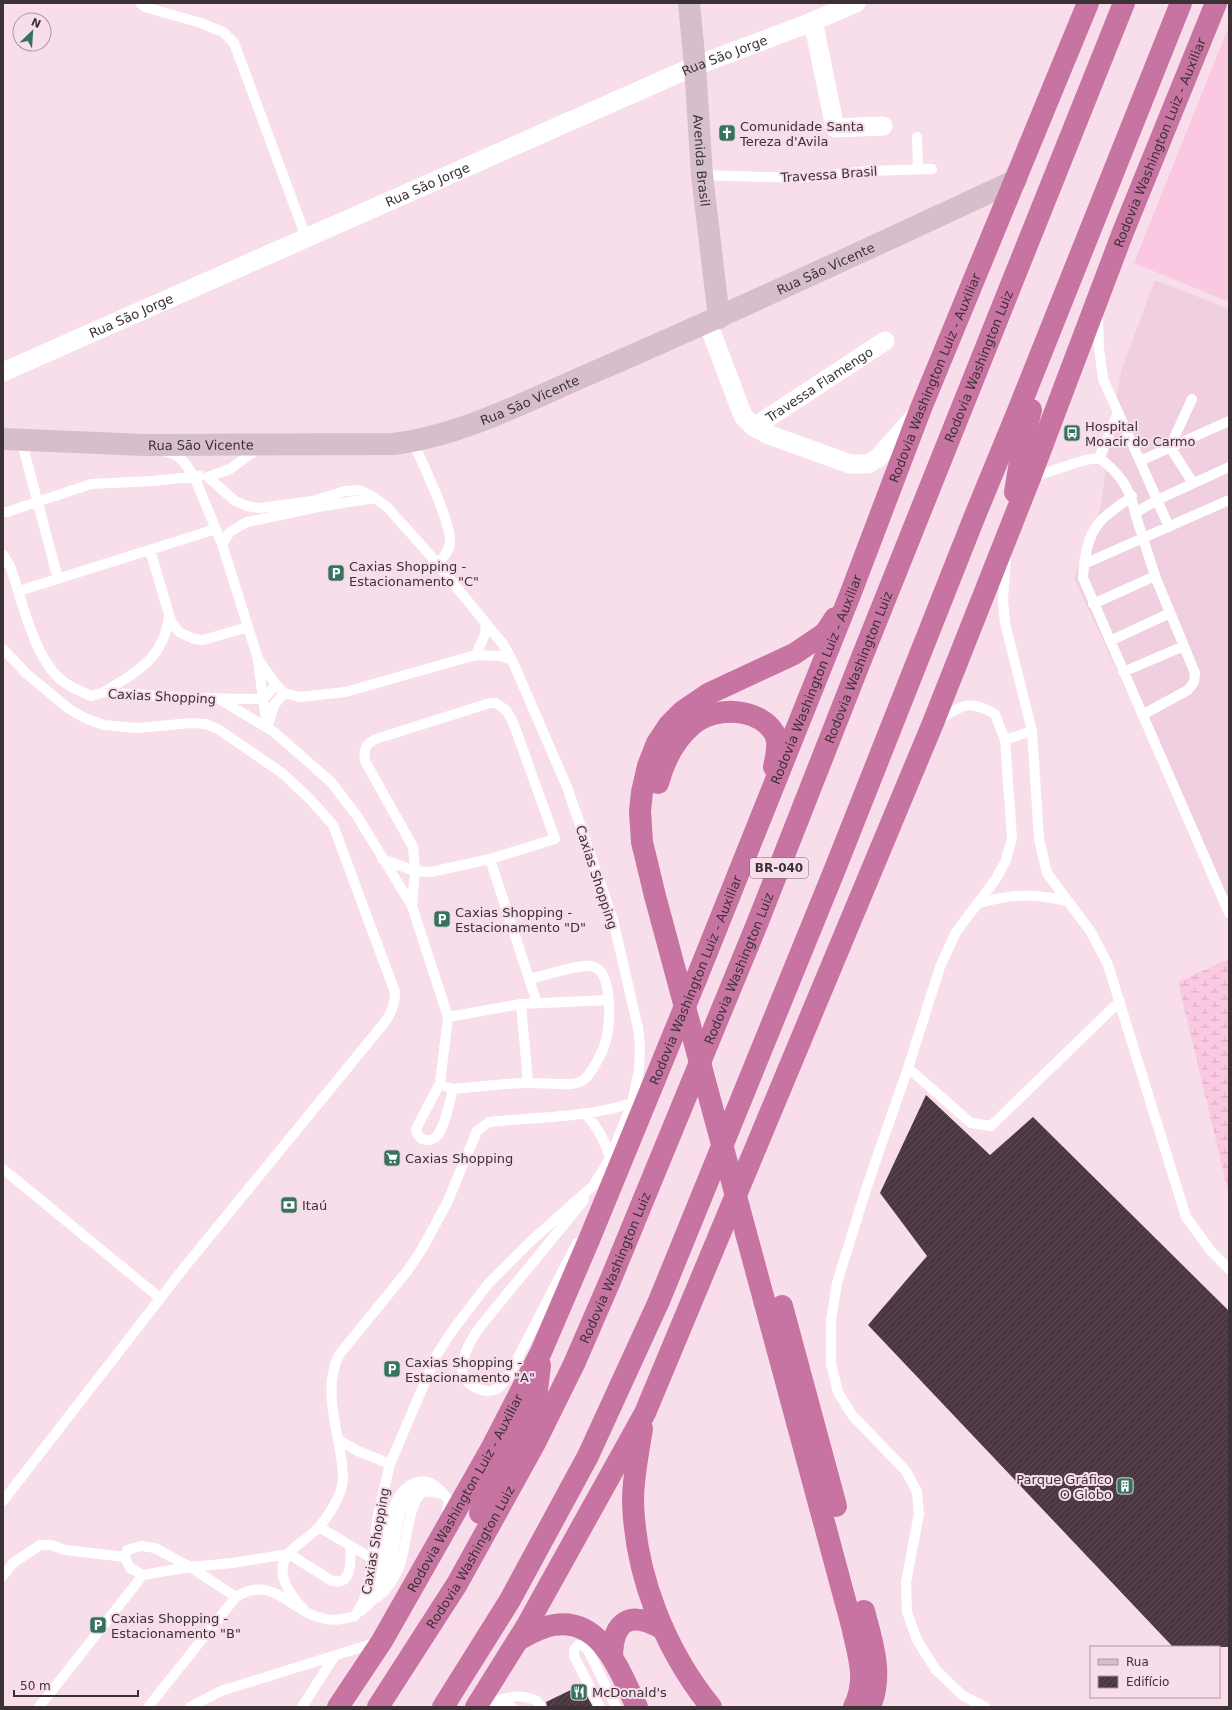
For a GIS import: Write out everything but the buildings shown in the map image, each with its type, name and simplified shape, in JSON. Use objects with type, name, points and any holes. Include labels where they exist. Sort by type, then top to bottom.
[{"type":"highway","name":"Rodovia Washington Luiz - Auxiliar","points":[[338,1707],[382,1641],[491,1449],[541,1352],[590,1240],[630,1138],[700,969],[850,596],[921,408],[1088,3]]},
{"type":"highway","name":"Rodovia Washington Luiz","points":[[378,1707],[457,1584],[535,1443],[574,1364],[610,1282],[757,924],[860,662],[1124,3]]},
{"type":"highway","points":[[443,1707],[510,1600],[588,1456],[659,1301],[835,869],[1181,3]]},
{"type":"highway","name":"Rodovia Washington Luiz - Auxiliar","points":[[476,1707],[518,1640],[645,1412],[933,723],[1030,478],[1098,297],[1216,3]]},
{"type":"highway","points":[[1008,532],[1024,437],[1063,300]]},
{"type":"highway","points":[[850,596],[825,633],[794,654],[708,694],[683,711],[665,731],[657,743],[648,766],[642,792],[640,811],[642,842],[659,892],[793,1374],[875,1659],[876,1685],[870,1707]]},
{"type":"highway","points":[[659,892],[653,816],[655,791],[663,764],[678,739],[694,724],[710,714],[728,711],[749,715],[768,726],[776,735],[778,749],[768,797]]},
{"type":"highway","points":[[373,1707],[382,1687],[461,1549],[535,1407],[541,1352]]},
{"type":"highway","points":[[793,1374],[860,1661],[861,1689],[854,1707]]},
{"type":"highway","points":[[645,1412],[636,1463],[633,1501],[636,1535],[643,1573],[663,1629],[698,1698],[711,1707]]},
{"type":"highway","points":[[612,1657],[614,1636],[618,1627],[626,1621],[634,1619],[643,1620],[663,1629]]},
{"type":"highway","points":[[518,1640],[537,1630],[554,1625],[577,1626],[597,1638],[612,1657],[637,1707]]},
{"type":"main road","name":"Avenida Brasil","points":[[689,3],[714,320]]},
{"type":"main road","name":"Rua Sāo Vicente","points":[[12,439],[145,445],[393,444],[412,442],[460,429],[714,320],[1016,180]]},
{"type":"street","name":"Rua São Jorge","points":[[3,372],[695,66],[856,3]]},
{"type":"street","points":[[812,21],[835,128],[883,126]]},
{"type":"street","name":"Avenida Brasil","points":[[714,320],[743,416],[754,427]]},
{"type":"street","name":"Travessa Flamengo","points":[[754,427],[885,341]]},
{"type":"street","points":[[754,427],[784,441],[850,464],[868,464],[878,458],[921,408]]},
{"type":"lane","points":[[140,3],[145,7],[202,23],[223,32],[234,43],[306,237]]},
{"type":"lane","points":[[917,137],[918,169]]},
{"type":"lane","name":"Travessa Brasil","points":[[702,175],[792,179],[868,171],[932,169]]},
{"type":"lane","points":[[1098,297],[1100,365],[1103,379],[1169,527]]},
{"type":"lane","points":[[1170,447],[1192,399]]},
{"type":"lane","points":[[1099,458],[1118,413]]},
{"type":"lane","points":[[1140,462],[1229,421]]},
{"type":"lane","points":[[12,439],[36,502],[58,579]]},
{"type":"lane","points":[[412,442],[428,475],[450,533],[450,548],[438,564]]},
{"type":"lane","points":[[145,445],[176,455],[190,469],[194,476],[222,544],[258,659],[267,728]]},
{"type":"lane","points":[[3,512],[7,512],[91,484],[152,481],[194,476],[208,477],[230,469],[262,445]]},
{"type":"lane","points":[[1170,447],[1193,483]]},
{"type":"lane","points":[[1030,478],[1085,460],[1099,458],[1113,468],[1132,496],[1142,538],[1155,576],[1195,673],[1194,682],[1188,690],[1142,714]]},
{"type":"lane","points":[[1135,513],[1157,500],[1229,467]]},
{"type":"lane","points":[[208,477],[226,494],[247,506],[259,508],[284,509],[323,506],[375,498]]},
{"type":"lane","points":[[222,544],[230,532],[237,527],[284,509],[345,491],[359,490],[362,501]]},
{"type":"lane","name":"Caxias Shopping","points":[[359,490],[375,498],[388,508],[438,564],[503,644],[512,660],[567,787],[613,920],[638,1028],[640,1048],[639,1070],[632,1103],[610,1158],[593,1186],[479,1328],[470,1343],[463,1358],[462,1369],[465,1379],[477,1388],[488,1391],[498,1388],[507,1379],[630,1138]]},
{"type":"lane","points":[[1132,496],[1098,524],[1093,533],[1084,564],[1083,578],[1093,604],[1229,913]]},
{"type":"lane","points":[[1084,564],[1229,500]]},
{"type":"lane","points":[[19,591],[216,529]]},
{"type":"lane","points":[[1008,532],[1003,600],[1005,623],[1032,731],[1039,839],[1047,873],[1066,901],[1091,932],[1108,966],[1186,1217],[1211,1251],[1229,1269]]},
{"type":"lane","points":[[150,550],[175,628],[184,635],[194,639],[203,640],[248,627]]},
{"type":"lane","name":"Caxias Shopping","points":[[3,555],[10,566],[36,644],[55,674],[63,682],[91,696],[104,692],[220,699],[263,699]]},
{"type":"lane","points":[[1093,604],[1155,576]]},
{"type":"lane","points":[[104,692],[137,672],[154,655],[165,633],[169,612]]},
{"type":"lane","points":[[1110,641],[1170,613]]},
{"type":"lane","points":[[476,655],[485,634],[486,624]]},
{"type":"lane","points":[[1123,672],[1184,646]]},
{"type":"lane","points":[[3,649],[27,674],[69,709],[88,719],[104,725],[138,728],[191,723],[206,724],[218,729],[282,774],[309,798],[333,825],[394,987],[395,1002],[392,1012],[385,1022],[160,1298],[3,1501]]},
{"type":"lane","points":[[258,659],[276,685],[284,693],[300,697],[345,692],[476,655],[501,656],[512,660]]},
{"type":"lane","points":[[263,699],[276,685]]},
{"type":"lane","points":[[267,728],[274,705],[284,693]]},
{"type":"lane","points":[[220,699],[274,732],[331,782],[357,816],[412,906],[448,1017],[440,1084],[416,1129],[417,1134],[422,1139],[434,1139],[440,1132],[453,1089]]},
{"type":"lane","points":[[382,859],[415,871],[437,871],[490,859],[555,839],[518,736],[506,710],[496,703],[490,704],[371,741],[366,747],[364,753],[365,761],[413,848],[415,871],[412,906]]},
{"type":"lane","points":[[933,723],[963,705],[980,706],[995,714],[1005,740],[1012,838],[1006,860],[996,879],[956,932],[940,966],[908,1068],[867,1186],[837,1284],[831,1320],[831,1364],[838,1392],[852,1415],[906,1472],[917,1492],[919,1514],[906,1582],[907,1612],[917,1640],[936,1670],[962,1695],[985,1707]]},
{"type":"lane","points":[[1005,740],[1032,731]]},
{"type":"lane","points":[[490,859],[537,1003]]},
{"type":"lane","points":[[979,903],[1005,896],[1038,895],[1066,901]]},
{"type":"lane","points":[[440,1084],[453,1089],[528,1083],[570,1084],[580,1082],[592,1070],[607,1036],[609,1000],[605,979],[601,971],[592,966],[583,966],[529,979]]},
{"type":"lane","points":[[448,1017],[521,1004],[609,1000]]},
{"type":"lane","points":[[908,1068],[971,1123],[991,1126],[1120,1001]]},
{"type":"lane","points":[[521,1004],[528,1083]]},
{"type":"lane","points":[[306,1612],[292,1597],[285,1583],[283,1570],[289,1554],[319,1527],[332,1509],[341,1488],[343,1477],[332,1398],[332,1368],[339,1355],[408,1270],[430,1236],[447,1203],[477,1131],[489,1122],[610,1110],[632,1103]]},
{"type":"lane","points":[[585,1113],[601,1133],[610,1158]]},
{"type":"lane","points":[[3,1169],[160,1298]]},
{"type":"lane","name":"Caxias Shopping","points":[[355,1616],[363,1602],[368,1588],[378,1515],[390,1464],[436,1356],[452,1331],[488,1284],[509,1262],[579,1203]]},
{"type":"lane","points":[[338,1440],[358,1452],[390,1464]]},
{"type":"lane","name":"Caxias Shopping","points":[[355,1616],[370,1603],[378,1592],[390,1521],[403,1490],[411,1484],[421,1481],[431,1484],[444,1494]]},
{"type":"lane","points":[[370,1603],[387,1588],[397,1571],[402,1556],[412,1511],[419,1496],[424,1492],[431,1491],[444,1494],[449,1501],[446,1521],[437,1544]]},
{"type":"lane","points":[[319,1527],[373,1559]]},
{"type":"lane","points":[[3,1576],[13,1563],[40,1545],[51,1545],[65,1550],[125,1557]]},
{"type":"lane","points":[[236,1597],[190,1567],[156,1548],[141,1546],[127,1550],[125,1557],[130,1568],[143,1575],[190,1567],[232,1563],[289,1554],[332,1581],[339,1583],[345,1580],[348,1575],[351,1546]]},
{"type":"lane","points":[[39,1707],[143,1575]]},
{"type":"lane","points":[[148,1707],[236,1597],[242,1593],[255,1590],[269,1590],[280,1595],[306,1612],[324,1619],[340,1620],[355,1616]]},
{"type":"lane","points":[[190,1707],[221,1691],[382,1641]]},
{"type":"lane","points":[[600,1707],[574,1656],[574,1650],[578,1645],[583,1645],[588,1650],[616,1707]]},
{"type":"lane","points":[[302,1707],[334,1657]]},
{"type":"lane","points":[[476,1707],[517,1695],[528,1696],[537,1701],[540,1707]]},
{"type":"lane","points":[[476,1707],[512,1707]]},
{"type":"shaded area","points":[[1155,280],[1229,309],[1229,913],[1074,578],[1099,516],[1121,371]]},
{"type":"green space","points":[[1229,26],[1229,302],[1134,263]]},
{"type":"green space","points":[[1229,959],[1229,1195],[1178,982]]},
{"type":"place","name":"Comunidade Santa Tereza d'Avila","points":[[727,133]]},
{"type":"place","name":"Hospital Moacir do Carmo","points":[[1072,433]]},
{"type":"place","name":"Caxias Shopping - Estacionamento \"C\"","points":[[336,573]]},
{"type":"place","name":"Caxias Shopping - Estacionamento \"D\"","points":[[442,919]]},
{"type":"place","name":"Caxias Shopping","points":[[392,1158]]},
{"type":"place","name":"Itaú","points":[[289,1205]]},
{"type":"place","name":"Caxias Shopping - Estacionamento \"A\"","points":[[392,1369]]},
{"type":"place","name":"Parque Gráfico O Globo","points":[[1125,1486]]},
{"type":"place","name":"Caxias Shopping - Estacionamento \"B\"","points":[[98,1625]]},
{"type":"place","name":"McDonald's","points":[[579,1692]]}]
